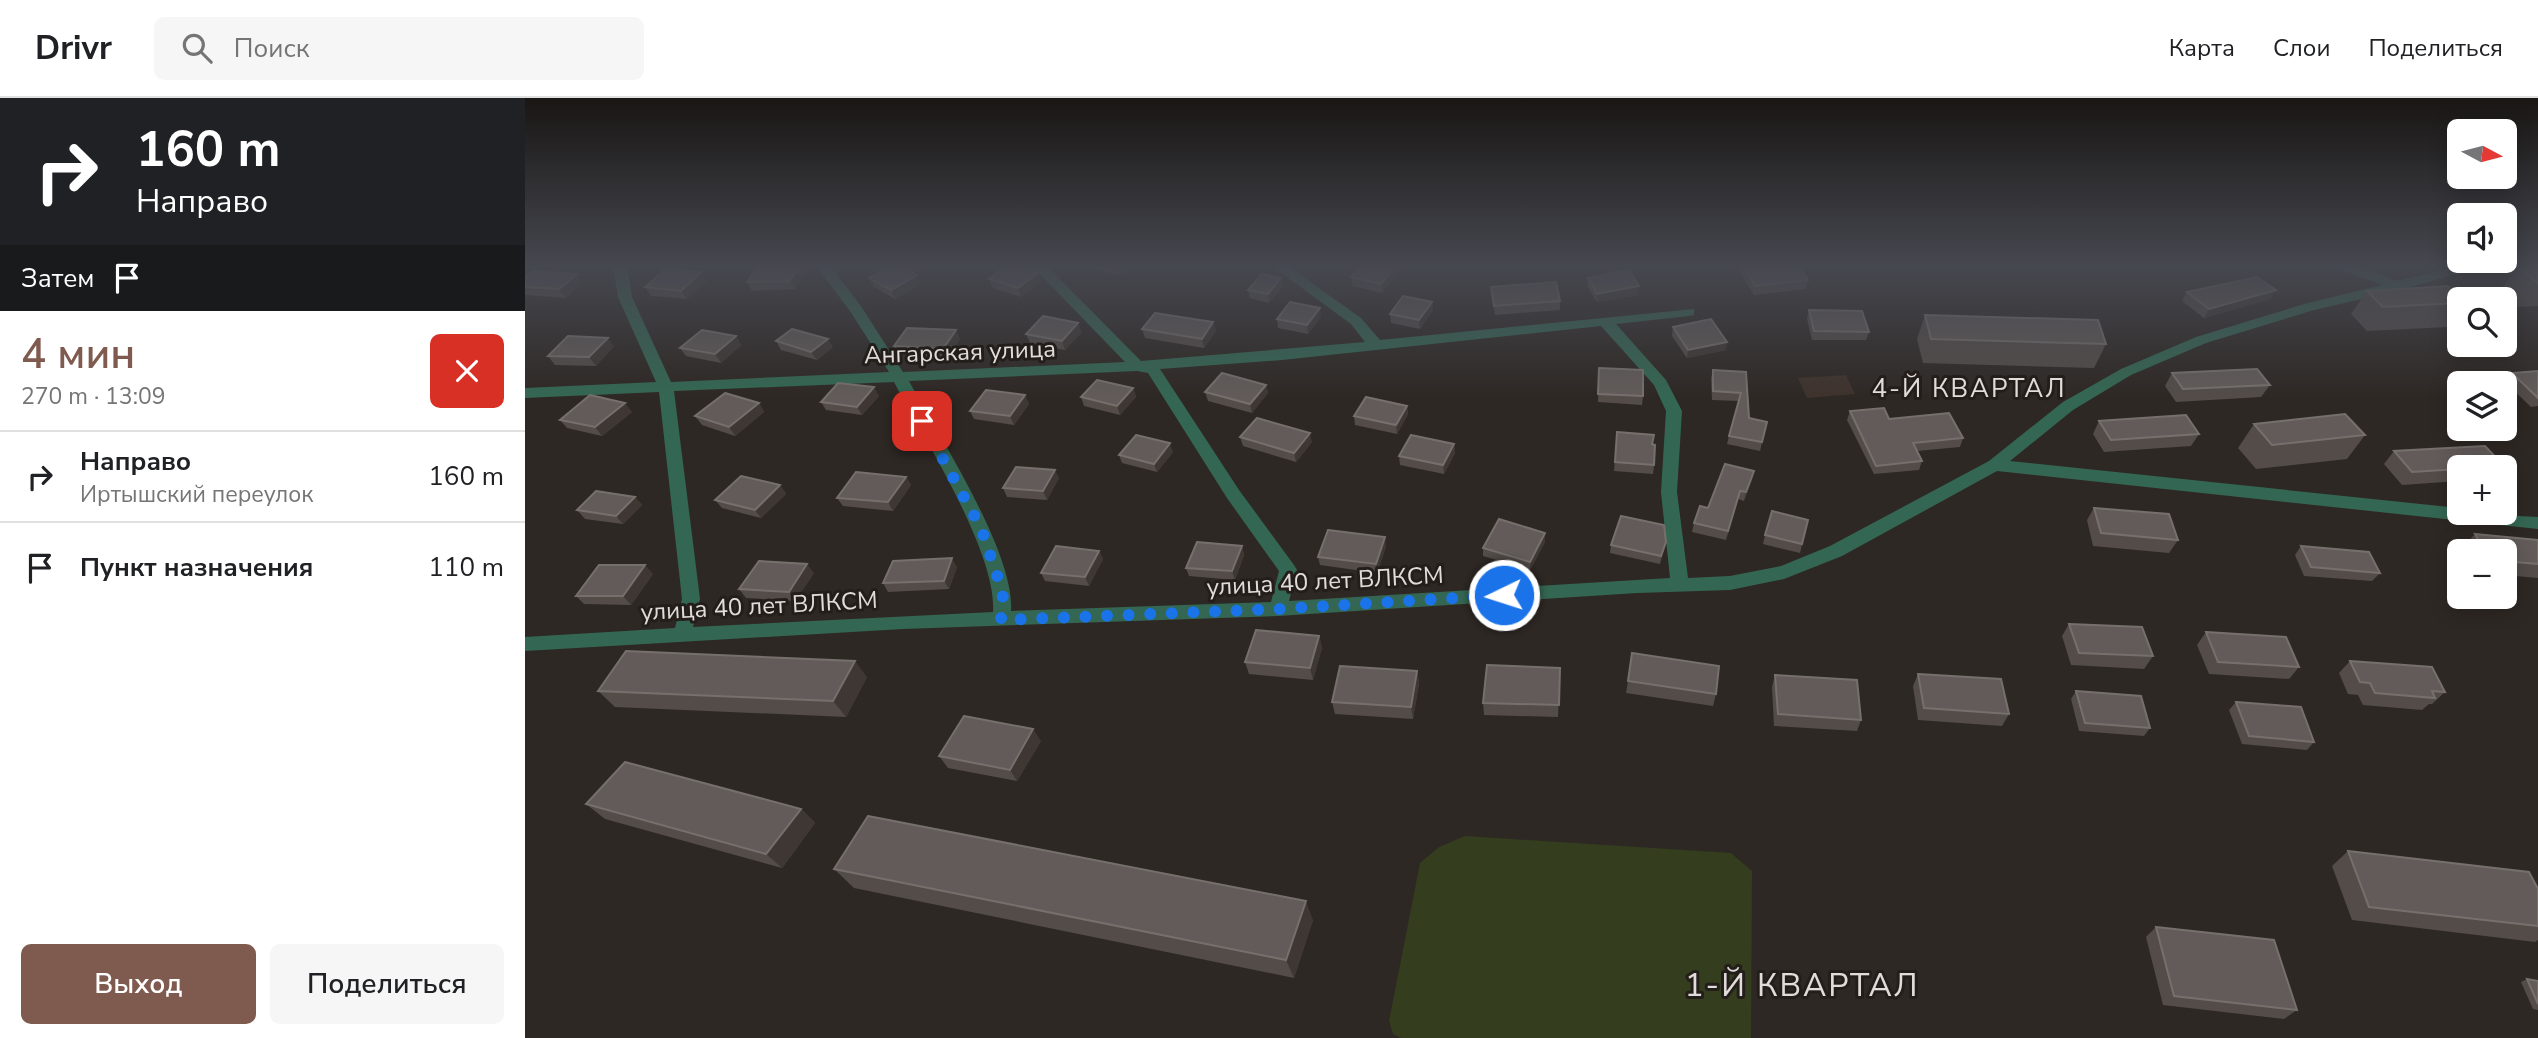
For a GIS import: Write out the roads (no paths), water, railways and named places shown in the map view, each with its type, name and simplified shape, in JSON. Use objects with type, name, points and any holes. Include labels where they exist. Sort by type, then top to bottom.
[{"type":"street","points":[[631,310],[666,387],[691,598],[682,636]]},
{"type":"street","points":[[857,310],[899,377],[981,528],[1003,593],[1001,620]]},
{"type":"street","points":[[1082,310],[1137,366],[1153,370],[1233,494],[1288,570],[1278,609]]},
{"type":"street","points":[[1340,310],[1356,321],[1376,345]]},
{"type":"street","name":"улица 40 лет ВЛКСМ","points":[[525,644],[903,622],[1278,609],[1730,583],[1784,572],[1836,551],[1995,465],[2068,406],[2126,372],[2201,340],[2300,310]]},
{"type":"street","name":"Ангарская улица","points":[[525,393],[1137,366],[1376,345],[1689,312]]},
{"type":"street","points":[[1605,321],[1661,383],[1674,411],[1669,492],[1679,585]]},
{"type":"street","points":[[1995,465],[2538,523]]},
{"type":"district","name":"4-Й КВАРТАЛ","points":[[1969,388]]},
{"type":"district","name":"1-Й КВАРТАЛ","points":[[1802,985]]}]
